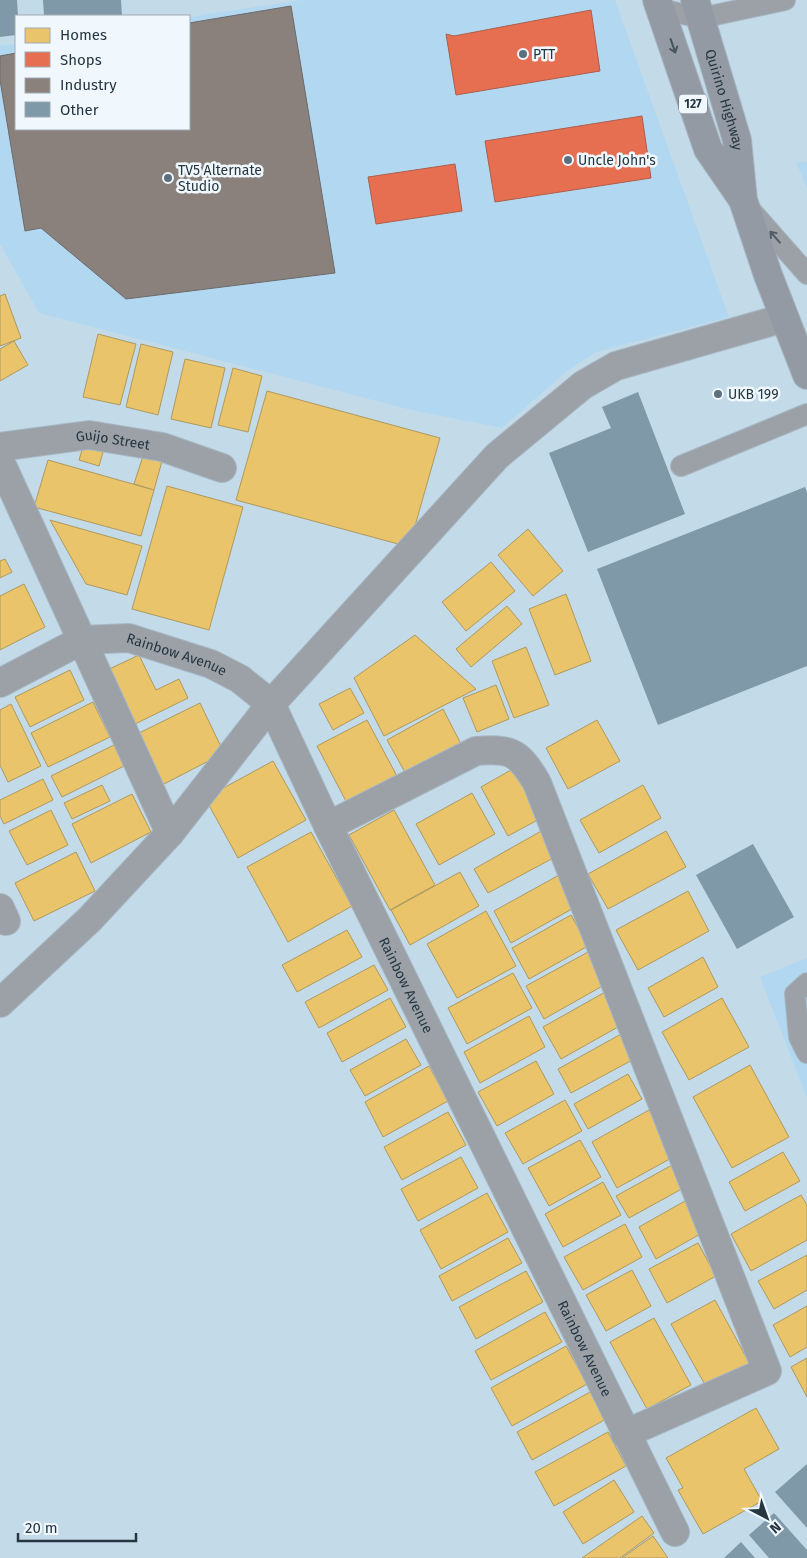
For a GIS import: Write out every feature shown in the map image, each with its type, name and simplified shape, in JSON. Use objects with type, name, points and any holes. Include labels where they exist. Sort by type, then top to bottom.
[{"type":"main road","name":"Quirino Highway","points":[[659,5],[708,149],[743,200]]},
{"type":"main road","name":"Quirino Highway","points":[[698,9],[737,140],[743,200],[784,318],[807,375]]},
{"type":"street","points":[[0,1003],[90,919],[170,833],[270,704],[497,456],[583,386],[616,366],[784,318]]},
{"type":"street","name":"Guijo Street","points":[[0,447],[90,436],[162,448],[222,468]]},
{"type":"street","points":[[0,460],[170,833]]},
{"type":"street","name":"Rainbow Avenue","points":[[0,683],[82,640],[129,638],[211,664],[240,679],[270,704],[328,826],[675,1532]]},
{"type":"street","points":[[328,826],[476,750],[502,749],[516,755],[537,783],[767,1372],[626,1434]]},
{"type":"lane","points":[[659,5],[698,9],[784,0]]},
{"type":"lane","points":[[743,200],[807,274]]},
{"type":"lane","points":[[681,466],[807,414]]},
{"type":"lane","points":[[807,983],[796,994],[800,1037],[807,1053]]},
{"type":"shaded area","points":[[302,0],[615,0],[729,317],[596,352],[567,371],[502,428],[411,410],[39,313],[0,244],[0,46],[15,44],[15,130],[190,130],[190,17]]},
{"type":"shaded area","points":[[796,162],[807,162],[807,188]]},
{"type":"shaded area","points":[[807,958],[807,1098],[760,977]]},
{"type":"building: Homes","points":[[5,294],[21,338],[0,346],[0,296]]},
{"type":"building: Homes","points":[[98,334],[136,344],[120,405],[83,397]]},
{"type":"building: Homes","points":[[14,341],[28,365],[0,381],[0,349]]},
{"type":"building: Homes","points":[[141,344],[173,352],[158,415],[126,407]]},
{"type":"building: Homes","points":[[185,359],[225,368],[211,428],[171,419]]},
{"type":"building: Homes","points":[[233,368],[262,376],[248,432],[218,425]]},
{"type":"building: Homes","points":[[267,391],[440,438],[409,547],[236,500]]},
{"type":"building: Homes","points":[[85,440],[105,445],[99,466],[79,460]]},
{"type":"building: Homes","points":[[143,456],[162,461],[154,490],[134,484]]},
{"type":"building: Homes","points":[[48,460],[154,490],[141,536],[34,507]]},
{"type":"building: Homes","points":[[167,486],[243,507],[209,630],[132,609]]},
{"type":"building: Homes","points":[[50,520],[142,546],[127,595],[86,584]]},
{"type":"building: Homes","points":[[528,529],[563,571],[533,596],[498,555]]},
{"type":"building: Homes","points":[[5,559],[12,572],[0,578],[0,561]]},
{"type":"building: Homes","points":[[491,562],[515,591],[466,631],[442,602]]},
{"type":"building: Homes","points":[[24,584],[45,627],[0,650],[0,596]]},
{"type":"building: Homes","points":[[566,594],[591,661],[555,675],[529,609]]},
{"type":"building: Homes","points":[[507,606],[522,624],[471,667],[456,649]]},
{"type":"building: Homes","points":[[415,635],[476,689],[384,736],[354,678]]},
{"type":"building: Homes","points":[[526,647],[549,705],[514,718],[492,661]]},
{"type":"building: Homes","points":[[139,655],[156,690],[179,679],[188,698],[129,727],[103,672]]},
{"type":"building: Homes","points":[[70,670],[84,700],[30,727],[15,697]]},
{"type":"building: Homes","points":[[496,685],[509,719],[477,732],[463,698]]},
{"type":"building: Homes","points":[[350,688],[364,713],[333,730],[319,704]]},
{"type":"building: Homes","points":[[93,702],[110,737],[48,767],[31,733]]},
{"type":"building: Homes","points":[[200,703],[224,753],[162,785],[137,734]]},
{"type":"building: Homes","points":[[11,704],[41,766],[8,782],[0,765],[0,710]]},
{"type":"building: Homes","points":[[443,709],[461,744],[406,774],[387,740]]},
{"type":"building: Homes","points":[[367,720],[398,778],[348,805],[317,746]]},
{"type":"building: Homes","points":[[597,720],[620,761],[568,789],[546,748]]},
{"type":"building: Homes","points":[[114,745],[124,766],[62,797],[51,776]]},
{"type":"building: Homes","points":[[273,761],[306,820],[238,858],[205,798]]},
{"type":"building: Homes","points":[[518,766],[545,816],[508,836],[481,787]]},
{"type":"building: Homes","points":[[43,779],[53,800],[4,824],[0,816],[0,800]]},
{"type":"building: Homes","points":[[102,785],[110,801],[72,819],[64,803]]},
{"type":"building: Homes","points":[[643,785],[661,818],[599,853],[580,820]]},
{"type":"building: Homes","points":[[472,793],[495,834],[439,865],[416,824]]},
{"type":"building: Homes","points":[[132,794],[151,832],[91,863],[72,824]]},
{"type":"building: Homes","points":[[51,810],[68,845],[27,865],[9,831]]},
{"type":"building: Homes","points":[[394,810],[435,885],[390,910],[349,835]]},
{"type":"building: Homes","points":[[543,830],[557,856],[488,893],[474,869]]},
{"type":"building: Homes","points":[[666,831],[686,867],[608,909],[588,874]]},
{"type":"building: Homes","points":[[311,832],[352,906],[288,942],[247,867]]},
{"type":"building: Homes","points":[[76,852],[95,891],[34,921],[15,883]]},
{"type":"building: Homes","points":[[460,872],[479,906],[410,945],[391,910]]},
{"type":"building: Homes","points":[[561,874],[579,905],[511,943],[494,911]]},
{"type":"building: Homes","points":[[688,891],[709,931],[638,970],[616,930]]},
{"type":"building: Homes","points":[[486,911],[516,966],[457,998],[427,944]]},
{"type":"building: Homes","points":[[571,915],[588,946],[529,979],[512,948]]},
{"type":"building: Homes","points":[[347,930],[362,957],[297,992],[282,965]]},
{"type":"building: Homes","points":[[588,952],[606,984],[544,1019],[526,986]]},
{"type":"building: Homes","points":[[703,957],[718,987],[664,1017],[648,988]]},
{"type":"building: Homes","points":[[374,965],[388,990],[319,1028],[305,1002]]},
{"type":"building: Homes","points":[[513,973],[532,1008],[467,1044],[448,1008]]},
{"type":"building: Homes","points":[[607,991],[625,1023],[561,1059],[543,1027]]},
{"type":"building: Homes","points":[[390,998],[406,1027],[342,1062],[327,1033]]},
{"type":"building: Homes","points":[[722,998],[749,1047],[689,1080],[662,1032]]},
{"type":"building: Homes","points":[[529,1016],[545,1047],[480,1083],[464,1052]]},
{"type":"building: Homes","points":[[623,1033],[636,1058],[571,1093],[558,1069]]},
{"type":"building: Homes","points":[[406,1039],[421,1065],[365,1096],[350,1070]]},
{"type":"building: Homes","points":[[536,1061],[554,1094],[497,1126],[478,1092]]},
{"type":"building: Homes","points":[[750,1065],[789,1137],[732,1168],[693,1097]]},
{"type":"building: Homes","points":[[429,1066],[448,1101],[383,1137],[365,1102]]},
{"type":"building: Homes","points":[[628,1074],[642,1099],[588,1129],[574,1104]]},
{"type":"building: Homes","points":[[565,1100],[582,1131],[523,1164],[505,1133]]},
{"type":"building: Homes","points":[[649,1110],[675,1156],[617,1188],[592,1142]]},
{"type":"building: Homes","points":[[448,1112],[466,1145],[402,1180],[384,1147]]},
{"type":"building: Homes","points":[[580,1140],[601,1177],[549,1206],[528,1168]]},
{"type":"building: Homes","points":[[783,1152],[800,1181],[745,1211],[729,1182]]},
{"type":"building: Homes","points":[[461,1157],[478,1188],[418,1221],[401,1189]]},
{"type":"building: Homes","points":[[674,1164],[687,1186],[629,1218],[616,1196]]},
{"type":"building: Homes","points":[[603,1182],[621,1215],[563,1247],[545,1214]]},
{"type":"building: Homes","points":[[487,1193],[508,1232],[441,1269],[420,1230]]},
{"type":"building: Homes","points":[[801,1195],[807,1205],[807,1240],[751,1271],[731,1234]]},
{"type":"building: Homes","points":[[685,1201],[702,1233],[656,1259],[639,1227]]},
{"type":"building: Homes","points":[[625,1224],[642,1257],[583,1290],[564,1257]]},
{"type":"building: Homes","points":[[508,1238],[522,1263],[452,1301],[439,1276]]},
{"type":"building: Homes","points":[[698,1243],[716,1276],[667,1303],[649,1269]]},
{"type":"building: Homes","points":[[807,1255],[807,1290],[774,1309],[758,1281]]},
{"type":"building: Homes","points":[[632,1270],[651,1306],[606,1331],[586,1295]]},
{"type":"building: Homes","points":[[526,1271],[543,1302],[476,1339],[459,1307]]},
{"type":"building: Homes","points":[[715,1300],[751,1366],[708,1390],[671,1324]]},
{"type":"building: Homes","points":[[807,1306],[807,1347],[790,1357],[773,1325]]},
{"type":"building: Homes","points":[[545,1312],[562,1342],[491,1380],[475,1351]]},
{"type":"building: Homes","points":[[654,1318],[691,1385],[647,1409],[610,1342]]},
{"type":"building: Homes","points":[[566,1346],[587,1384],[512,1426],[491,1388]]},
{"type":"building: Homes","points":[[807,1358],[807,1397],[791,1367]]},
{"type":"building: Homes","points":[[592,1391],[608,1418],[532,1460],[517,1432]]},
{"type":"building: Homes","points":[[756,1408],[779,1449],[744,1469],[762,1501],[703,1534],[678,1490],[683,1488],[666,1458]]},
{"type":"building: Homes","points":[[608,1432],[626,1466],[554,1506],[535,1472]]},
{"type":"building: Homes","points":[[614,1480],[634,1512],[583,1544],[563,1512]]},
{"type":"building: Homes","points":[[642,1516],[654,1533],[620,1558],[582,1558]]},
{"type":"building: Homes","points":[[653,1536],[668,1558],[622,1558]]},
{"type":"building: Shops","name":"PTT","points":[[591,10],[600,71],[456,95],[446,34],[454,36]]},
{"type":"building: Shops","name":"Uncle John's","points":[[642,116],[651,178],[495,202],[485,141]]},
{"type":"building: Shops","points":[[455,164],[462,211],[376,224],[368,177]]},
{"type":"building: Industry","name":"TV5 Alternate Studio","points":[[291,6],[335,273],[126,299],[41,228],[25,231],[0,80],[0,56],[15,53],[15,130],[190,130],[190,23]]},
{"type":"building: Other","points":[[0,0],[17,0],[18,15],[15,15],[15,35],[0,37]]},
{"type":"building: Other","points":[[43,0],[121,0],[122,15],[44,15]]},
{"type":"building: Other","points":[[638,392],[685,514],[588,552],[549,453],[611,428],[602,407]]},
{"type":"building: Other","points":[[805,487],[807,492],[807,666],[658,725],[597,569]]},
{"type":"building: Other","points":[[753,844],[794,917],[737,949],[696,875]]},
{"type":"building: Other","points":[[807,1464],[807,1528],[775,1492]]},
{"type":"building: Other","points":[[774,1513],[807,1550],[807,1558],[769,1558],[749,1535]]},
{"type":"building: Other","points":[[741,1542],[755,1558],[724,1558]]},
{"type":"place","name":"PTT","points":[[523,54]]},
{"type":"place","name":"Uncle John's","points":[[568,160]]},
{"type":"place","name":"TV5 Alternate Studio","points":[[168,178]]},
{"type":"place","name":"UKB 199","points":[[718,394]]}]
